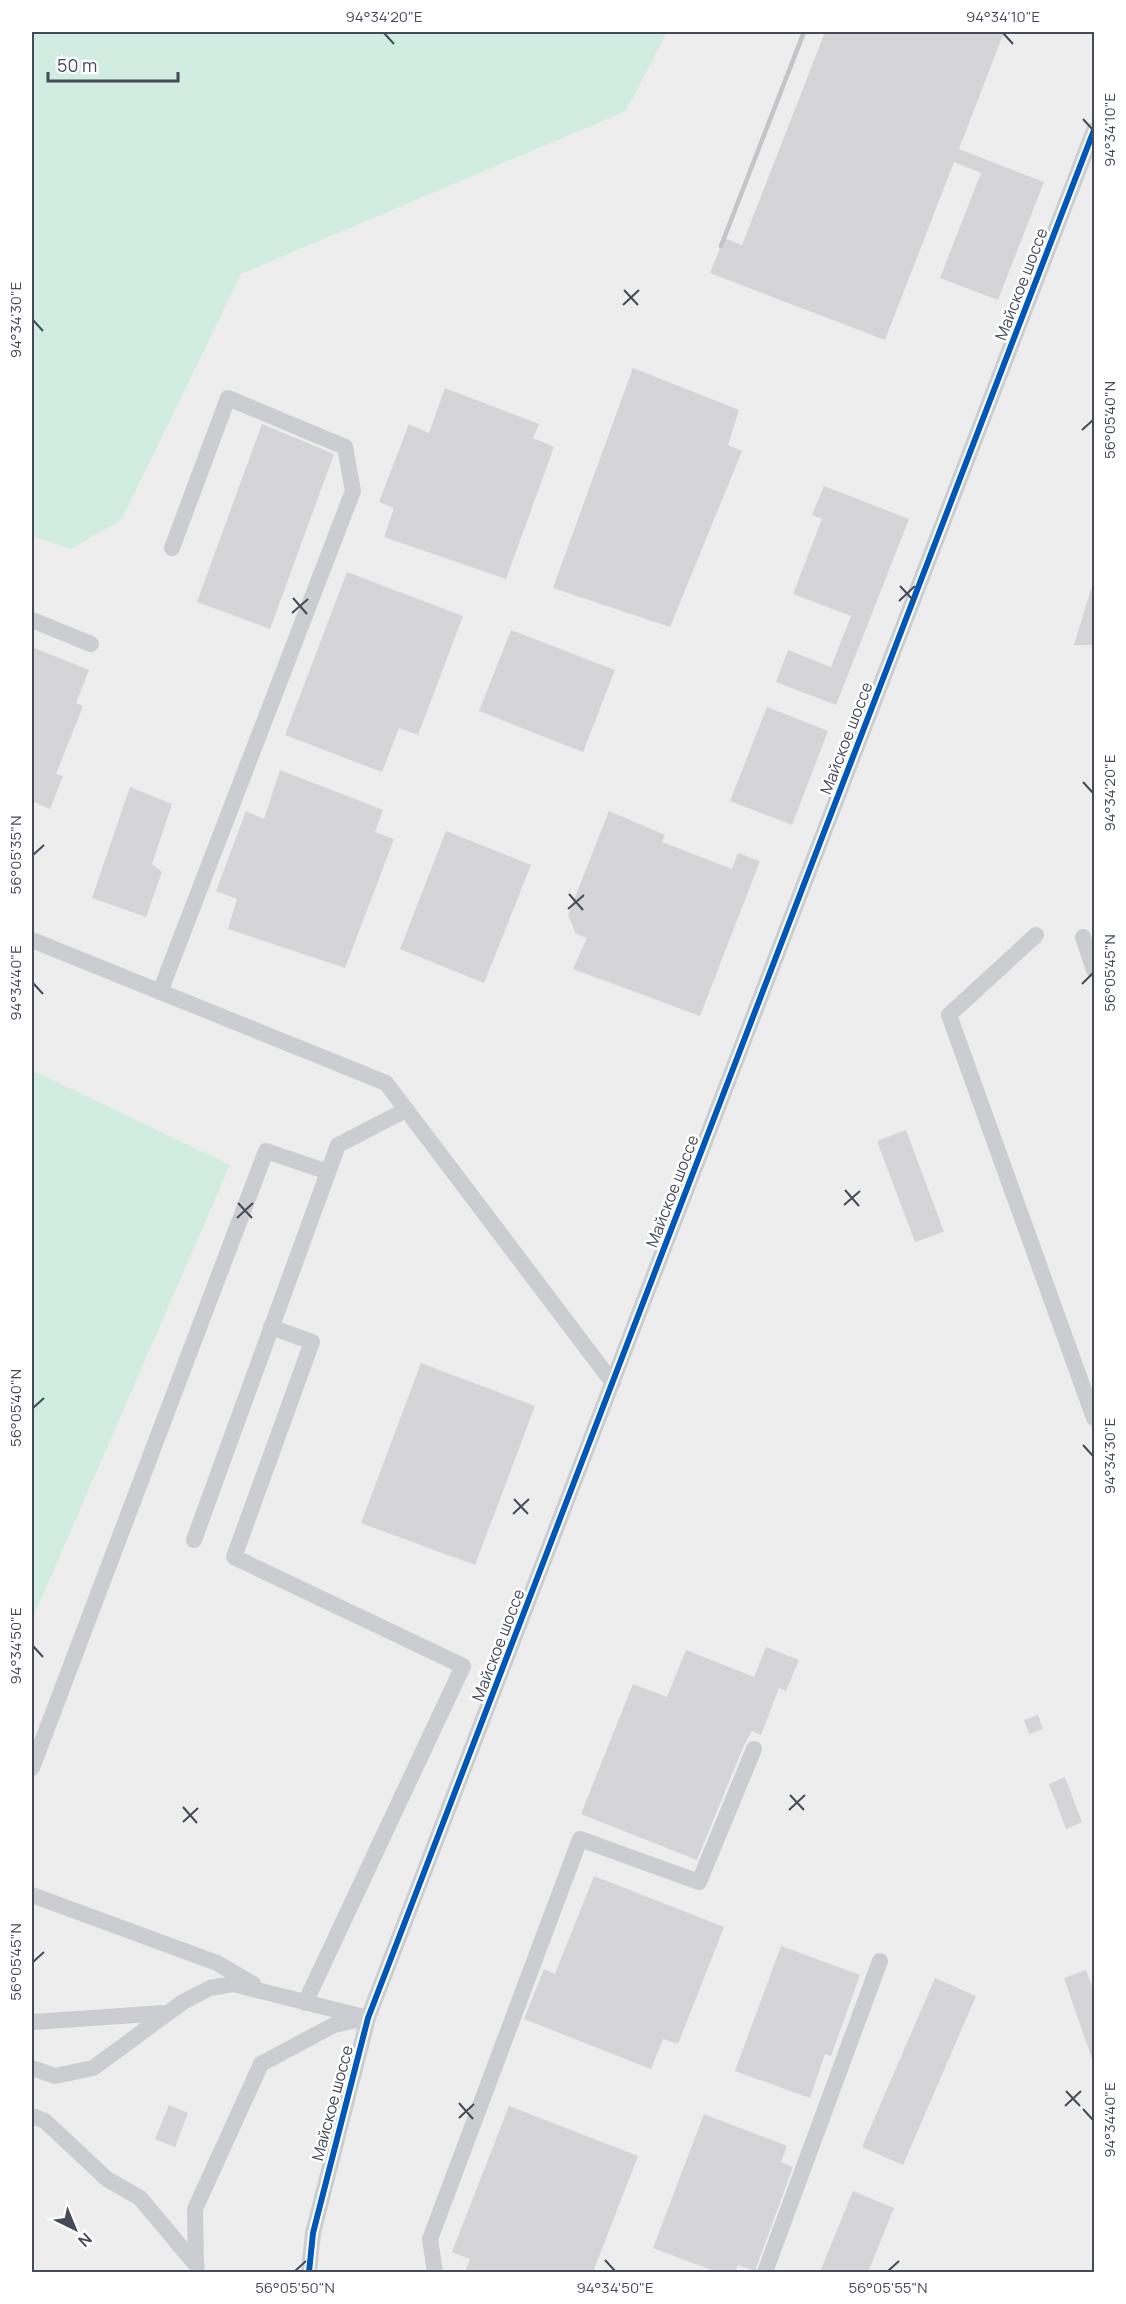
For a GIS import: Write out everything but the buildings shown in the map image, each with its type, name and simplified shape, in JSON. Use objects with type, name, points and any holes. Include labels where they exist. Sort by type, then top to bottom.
[{"type":"street","name":"Майское шоссе","points":[[309,2272],[313,2234],[368,2018],[1095,130]]},
{"type":"street","points":[[160,992],[353,491],[345,447],[228,398],[172,548]]},
{"type":"street","points":[[32,620],[91,644]]},
{"type":"street","points":[[1036,935],[949,1015],[1094,1414]]},
{"type":"street","points":[[1083,937],[1095,970]]},
{"type":"street","points":[[32,940],[386,1083],[613,1383]]},
{"type":"street","points":[[194,1540],[338,1145],[406,1110]]},
{"type":"street","points":[[32,1768],[266,1151],[328,1172]]},
{"type":"street","points":[[271,1327],[312,1342],[234,1557],[463,1666],[305,2003]]},
{"type":"street","points":[[435,2272],[430,2239],[580,1839],[699,1882],[754,1749]]},
{"type":"street","points":[[32,1895],[217,1963],[272,1995]]},
{"type":"street","points":[[765,2272],[880,1961]]},
{"type":"street","points":[[32,2068],[55,2076],[93,2068],[165,2013],[210,1988],[233,1984],[368,2018]]},
{"type":"street","points":[[32,2022],[165,2013]]},
{"type":"street","points":[[198,2268],[195,2209],[261,2064],[334,2025],[368,2018]]},
{"type":"street","points":[[32,2116],[45,2121],[107,2179],[140,2198],[198,2268]]},
{"type":"green space","points":[[32,32],[667,32],[626,111],[241,274],[122,519],[71,549],[32,536]]},
{"type":"green space","points":[[32,1070],[230,1165],[32,1620]]},
{"type":"railway","points":[[721,246],[804,32]]},
{"type":"cycle path","points":[[309,2272],[313,2233],[368,2018],[1094,130]]}]
